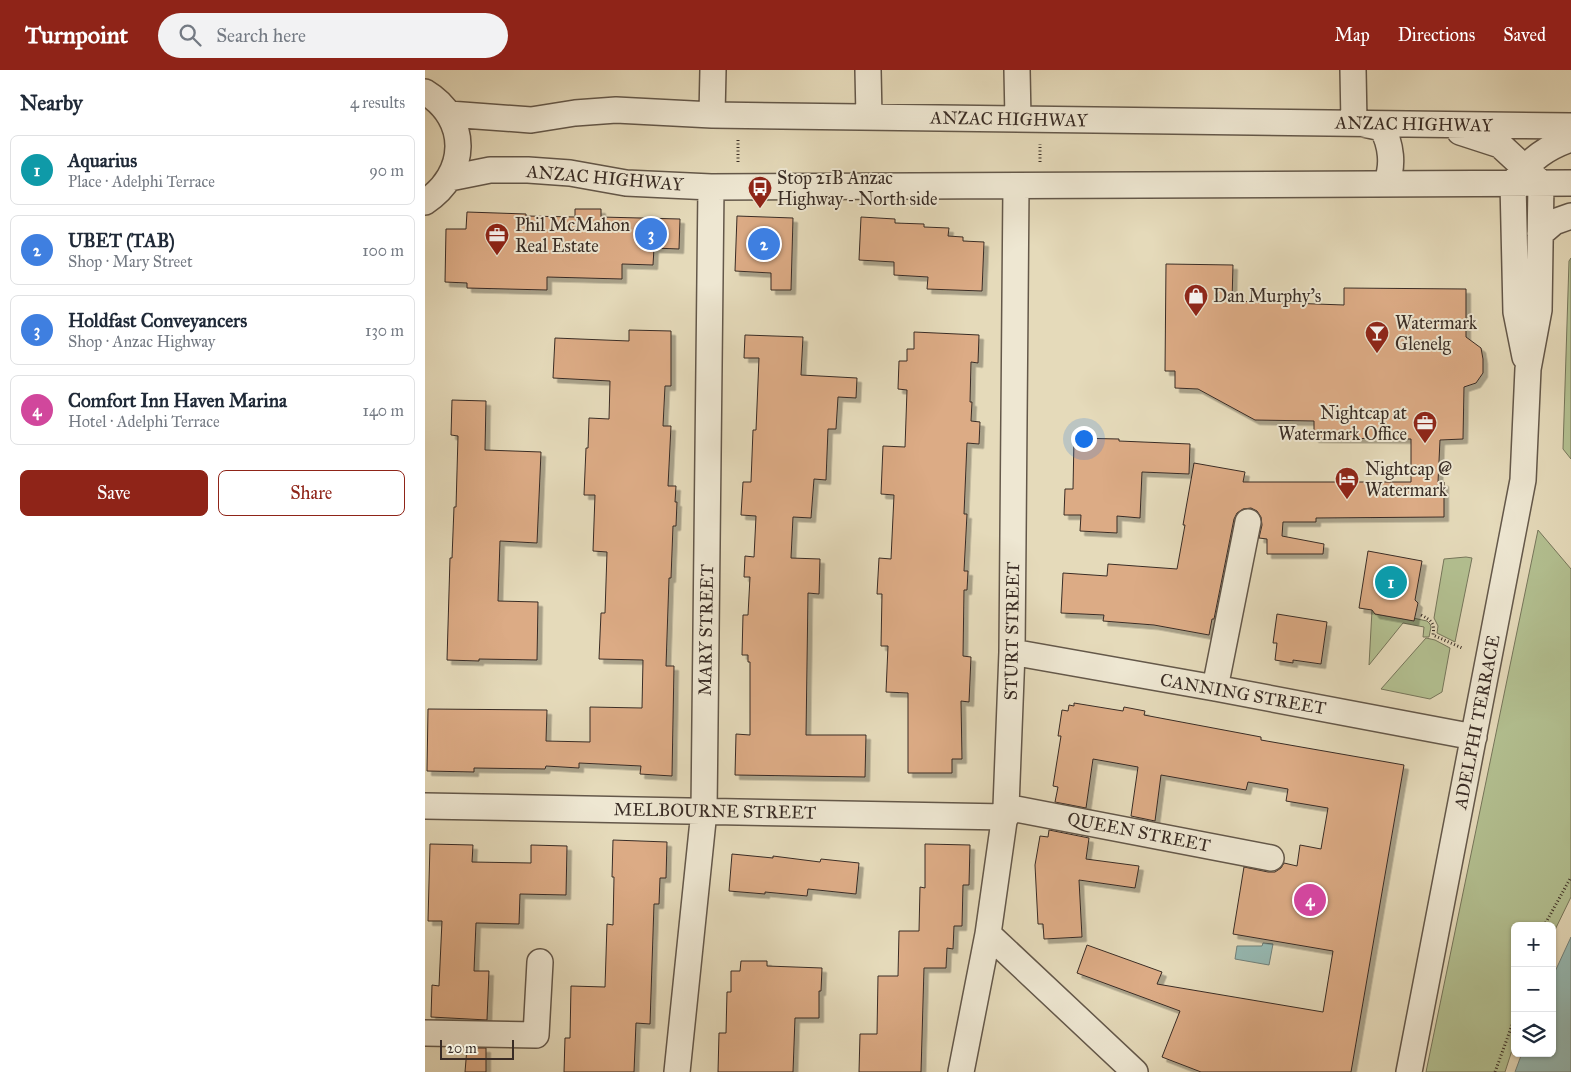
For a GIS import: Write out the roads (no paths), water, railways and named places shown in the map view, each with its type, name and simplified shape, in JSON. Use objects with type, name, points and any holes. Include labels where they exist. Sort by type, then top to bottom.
[{"type":"street","points":[[712,115],[713,70]]},
{"type":"street","points":[[868,70],[869,117]]},
{"type":"street","points":[[1017,70],[1029,119]]},
{"type":"street","points":[[1353,70],[1360,123]]},
{"type":"street","points":[[425,92],[436,99],[449,114],[456,130],[458,146],[456,163],[450,178],[439,191],[425,202]]},
{"type":"street","name":"ANZAC HIGHWAY","points":[[449,114],[531,120],[575,113],[616,110],[712,115],[1571,126]]},
{"type":"street","points":[[1360,123],[1440,125],[1500,145],[1526,178],[1553,145],[1571,139]]},
{"type":"street","points":[[1360,123],[1382,128],[1388,139],[1390,162],[1389,177],[1386,184]]},
{"type":"street","name":"ANZAC HIGHWAY","points":[[450,178],[490,170],[528,170],[570,173],[625,183],[711,187],[1386,184],[1526,178],[1571,183]]},
{"type":"street","name":"ADELPHI TERRACE","points":[[1409,1072],[1523,480],[1527,369],[1539,310],[1540,234],[1526,178]]},
{"type":"street","name":"ADELPHI TERRACE","points":[[1526,178],[1516,312],[1527,369]]},
{"type":"street","name":"STURT STREET","points":[[961,1072],[989,934],[1006,812],[1028,186]]},
{"type":"street","name":"MARY STREET","points":[[677,1072],[704,811],[711,187]]},
{"type":"street","points":[[1540,234],[1554,222],[1571,216]]},
{"type":"street","points":[[1215,688],[1247,522]]},
{"type":"street","name":"CANNING STREET","points":[[1012,652],[1474,737]]},
{"type":"street","name":"MELBOURNE STREET","points":[[425,806],[704,811],[1006,812]]},
{"type":"street","name":"QUEEN STREET","points":[[1006,812],[1271,858]]},
{"type":"street","points":[[989,934],[1135,1072]]},
{"type":"street","points":[[425,1033],[536,1035],[541,962]]},
{"type":"water","points":[[1571,937],[1571,1072],[1515,1072],[1521,1057],[1556,1057],[1556,969]]},
{"type":"water","points":[[1263,943],[1273,944],[1269,965],[1235,959],[1237,946],[1262,946]]},
{"type":"place","name":"Stop 21B Anzac Highway - North side","points":[[760,209]]},
{"type":"place","name":"Holdfast Conveyancers","points":[[651,234]]},
{"type":"place","name":"UBET (TAB)","points":[[764,244]]},
{"type":"place","name":"Phil McMahon Real Estate","points":[[497,256]]},
{"type":"place","name":"Dan Murphy's","points":[[1196,317]]},
{"type":"place","name":"Watermark Glenelg","points":[[1377,354]]},
{"type":"place","name":"Nightcap at Watermark Office","points":[[1425,444]]},
{"type":"place","name":"Nightcap @ Watermark","points":[[1347,500]]},
{"type":"place","name":"Aquarius","points":[[1391,582]]},
{"type":"place","name":"Comfort Inn Haven Marina","points":[[1310,900]]}]
